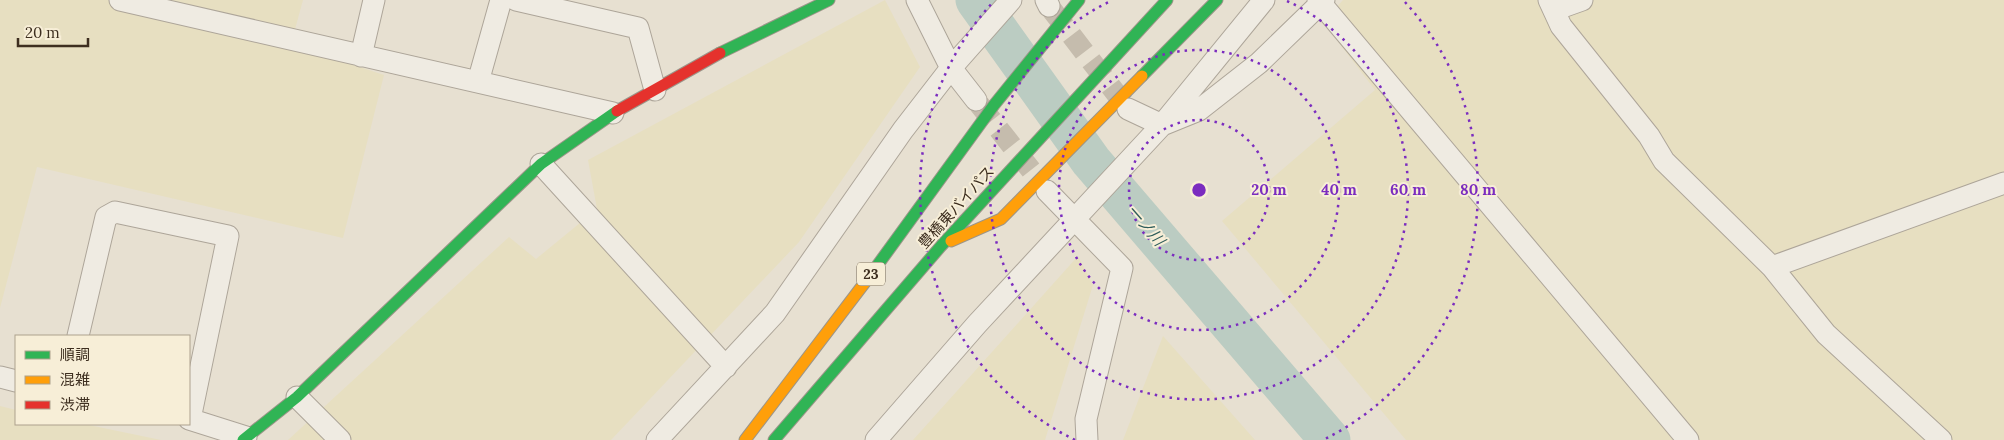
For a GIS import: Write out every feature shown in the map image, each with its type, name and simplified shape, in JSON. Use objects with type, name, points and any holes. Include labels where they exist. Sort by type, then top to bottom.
[{"type":"main road","points":[[244,438],[297,397],[541,164],[613,114],[739,42],[829,0]]},
{"type":"main road","name":"23","points":[[745,440],[844,311],[985,102],[1054,32],[1079,0]]},
{"type":"main road","name":"豊橋東バイパス","points":[[774,440],[941,246],[1167,0]]},
{"type":"main road","name":"23","points":[[941,246],[1001,219],[1046,182],[1120,107],[1217,0]]},
{"type":"street","points":[[120,0],[613,114]]},
{"type":"street","points":[[361,56],[374,0]]},
{"type":"street","points":[[478,82],[501,0]]},
{"type":"street","points":[[516,0],[638,28],[655,90]]},
{"type":"street","points":[[916,0],[985,102]]},
{"type":"street","points":[[657,440],[775,313],[903,130],[957,61],[1011,0]]},
{"type":"street","points":[[876,440],[1079,214],[1162,125],[1264,0]]},
{"type":"street","points":[[1582,0],[1551,5],[1561,26],[1649,136],[1664,161],[1772,267],[1826,334],[1941,440]]},
{"type":"street","points":[[1120,107],[1162,125],[1199,110],[1259,63],[1321,1],[1688,440]]},
{"type":"street","points":[[541,164],[726,367]]},
{"type":"street","points":[[1046,182],[1079,214],[1122,268],[1086,419],[1087,440]]},
{"type":"street","points":[[1772,267],[2004,183]]},
{"type":"street","points":[[78,335],[106,218],[116,212],[228,236],[190,414]]},
{"type":"street","points":[[0,377],[15,381]]},
{"type":"street","points":[[297,397],[340,440]]},
{"type":"street","points":[[190,419],[244,438]]},
{"type":"shaded area","points":[[0,0],[303,0],[291,44],[384,75],[343,238],[37,167],[0,308]]},
{"type":"shaded area","points":[[885,0],[920,67],[799,242],[611,440],[288,440],[509,237],[536,259],[597,209],[588,160]]},
{"type":"shaded area","points":[[1343,0],[2004,0],[2004,440],[1406,440],[1222,221],[1375,90],[1323,22]]},
{"type":"shaded area","points":[[1078,256],[1093,285],[1045,440],[913,440]]},
{"type":"shaded area","points":[[1163,336],[1255,440],[1123,440]]},
{"type":"shaded area","points":[[0,406],[15,410],[15,425],[89,425],[161,440],[0,440]]},
{"type":"waterway","name":"一ノ川","points":[[976,0],[1091,161],[1330,440]]},
{"type":"tunnel","points":[[1052,10],[1128,109]]},
{"type":"tunnel","points":[[979,104],[1031,170]]},
{"type":"traffic: fast","points":[[720,53],[829,0]]},
{"type":"traffic: fast","points":[[866,281],[994,105],[1079,0]]},
{"type":"traffic: fast","points":[[774,440],[941,246],[1167,0]]},
{"type":"traffic: fast","points":[[1142,76],[1217,0]]},
{"type":"traffic: fast","points":[[243,440],[297,397],[541,164],[617,111]]},
{"type":"traffic: slow","points":[[951,241],[1001,219],[1142,76]]},
{"type":"traffic: slow","points":[[745,440],[866,281]]},
{"type":"traffic: jam","points":[[617,111],[720,53]]}]
